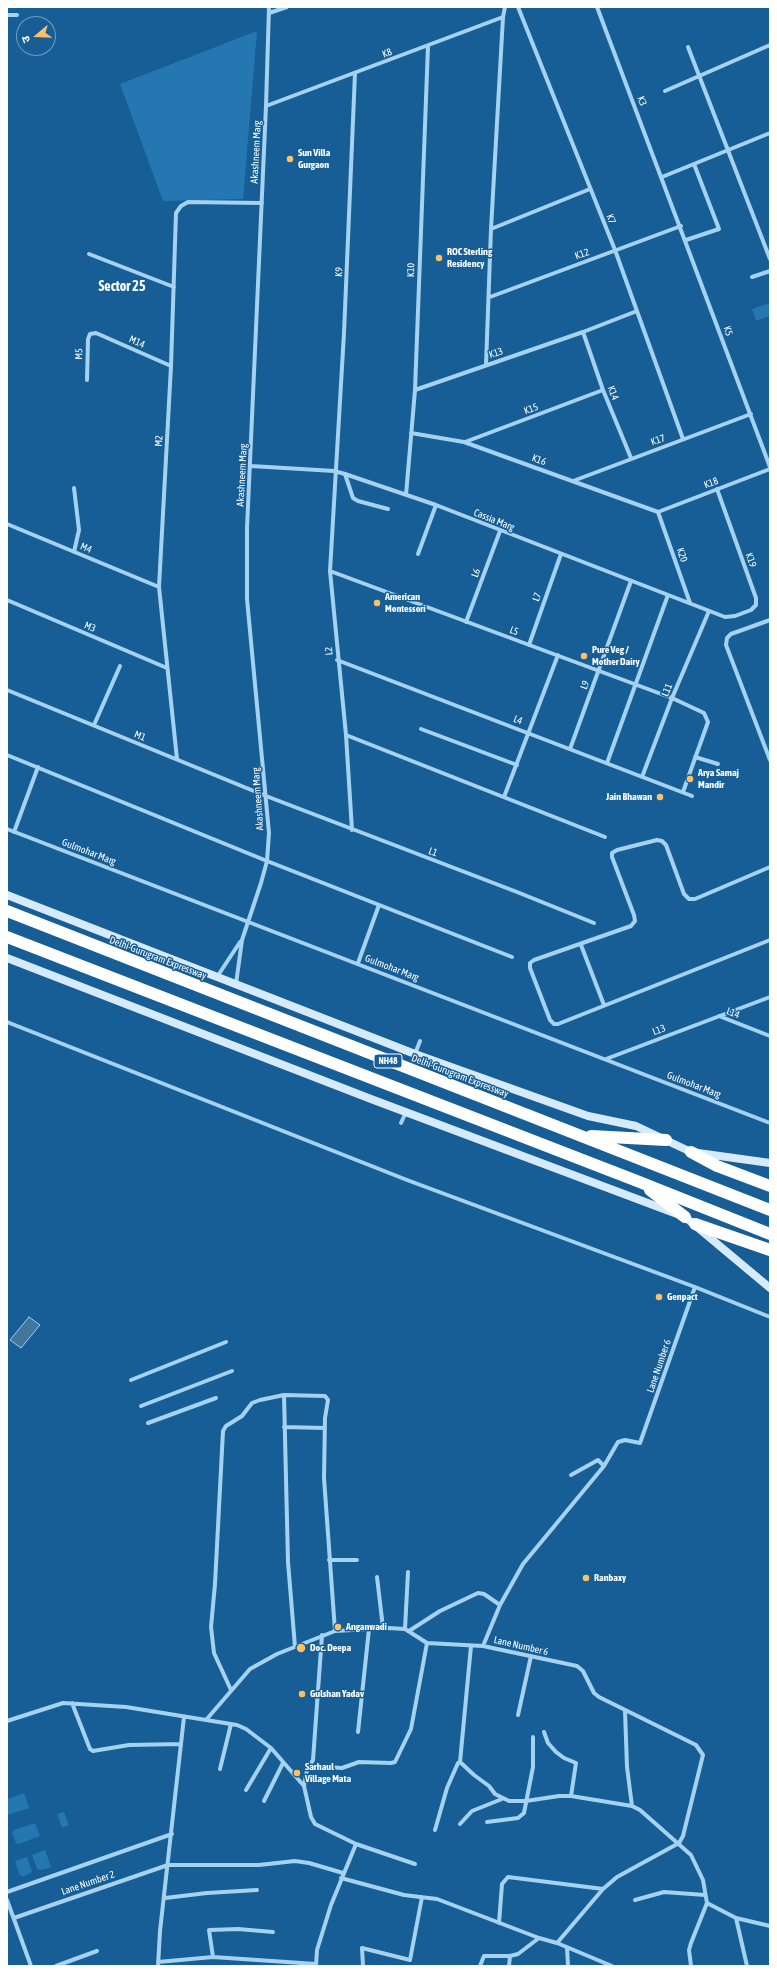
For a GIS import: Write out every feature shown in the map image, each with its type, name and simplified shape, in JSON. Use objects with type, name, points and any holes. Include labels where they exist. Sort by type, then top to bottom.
[{"type":"highway","name":"Delhi-Gurugram Expressway","points":[[7,912],[770,1210]]},
{"type":"highway","name":"NH48","points":[[7,937],[637,1180],[770,1234]]},
{"type":"highway","points":[[580,1136],[666,1140]]},
{"type":"highway","points":[[691,1152],[717,1166],[770,1186]]},
{"type":"highway","points":[[637,1180],[690,1221],[770,1250]]},
{"type":"main road","points":[[7,895],[415,1054],[588,1116],[636,1126],[691,1152],[770,1163]]},
{"type":"main road","points":[[7,958],[690,1221],[770,1288]]},
{"type":"street","name":"Akashneem Marg","points":[[236,984],[242,940],[267,861],[269,833],[247,599],[247,528],[251,466],[269,7]]},
{"type":"street","points":[[269,13],[287,7]]},
{"type":"street","points":[[486,365],[490,297],[490,229],[503,17],[505,7]]},
{"type":"street","name":"K7","points":[[518,7],[615,250],[683,439]]},
{"type":"street","name":"K3","points":[[597,7],[671,200]]},
{"type":"street","points":[[7,16],[17,15]]},
{"type":"street","name":"K8","points":[[266,106],[503,17]]},
{"type":"street","points":[[665,91],[770,44]]},
{"type":"street","name":"K10","points":[[406,495],[415,390],[428,46]]},
{"type":"street","points":[[688,47],[770,259]]},
{"type":"street","name":"K9","points":[[334,471],[344,333],[355,73]]},
{"type":"street","points":[[662,177],[770,133]]},
{"type":"street","points":[[686,240],[719,229],[694,164]]},
{"type":"street","points":[[490,229],[590,189]]},
{"type":"street","name":"K5","points":[[671,200],[770,468]]},
{"type":"street","name":"M2","points":[[177,760],[159,587],[171,366],[176,213],[181,206],[188,202],[262,204]]},
{"type":"street","name":"K12","points":[[490,297],[681,226]]},
{"type":"street","points":[[89,254],[174,287]]},
{"type":"street","points":[[752,277],[770,271]]},
{"type":"street","name":"K13","points":[[415,390],[583,332],[637,311]]},
{"type":"street","name":"K14","points":[[583,332],[603,390],[631,458]]},
{"type":"street","name":"M14","points":[[96,333],[171,366]]},
{"type":"street","name":"M5","points":[[87,380],[88,339],[90,334],[96,333]]},
{"type":"street","name":"K15","points":[[464,442],[603,390]]},
{"type":"street","name":"K17","points":[[572,481],[750,414]]},
{"type":"street","name":"K16","points":[[411,433],[464,442],[658,512]]},
{"type":"street","name":"Cassia Marg","points":[[251,466],[334,471],[345,474],[436,505],[500,531],[690,603],[716,615],[725,617]]},
{"type":"street","name":"K18","points":[[658,512],[770,468]]},
{"type":"street","name":"L2","points":[[334,471],[330,571],[346,735],[352,830]]},
{"type":"street","points":[[345,474],[353,498],[358,501],[388,509]]},
{"type":"street","points":[[74,488],[79,530],[74,552]]},
{"type":"street","name":"K19","points":[[717,489],[756,598],[756,605],[751,610],[735,616],[725,617]]},
{"type":"street","points":[[418,554],[436,505]]},
{"type":"street","name":"K20","points":[[658,512],[690,603]]},
{"type":"street","name":"M4","points":[[7,524],[159,587]]},
{"type":"street","name":"L6","points":[[466,622],[500,531]]},
{"type":"street","name":"L7","points":[[529,645],[561,554]]},
{"type":"street","name":"L5","points":[[330,571],[636,684],[672,698],[704,713],[708,718],[708,722],[695,758]]},
{"type":"street","name":"L9","points":[[570,749],[631,581]]},
{"type":"street","points":[[607,763],[668,595]]},
{"type":"street","name":"M3","points":[[7,600],[167,668]]},
{"type":"street","name":"L11","points":[[642,777],[672,698],[709,611]]},
{"type":"street","points":[[770,620],[731,634],[727,638],[726,645],[770,760]]},
{"type":"street","points":[[504,797],[558,656]]},
{"type":"street","name":"L4","points":[[338,660],[692,796]]},
{"type":"street","points":[[94,725],[120,666]]},
{"type":"street","name":"M1","points":[[7,690],[266,796]]},
{"type":"street","points":[[421,729],[516,765]]},
{"type":"street","points":[[346,735],[605,837]]},
{"type":"street","points":[[7,755],[267,861],[512,957]]},
{"type":"street","points":[[683,792],[695,758],[718,764]]},
{"type":"street","points":[[14,832],[38,767]]},
{"type":"street","name":"L1","points":[[266,796],[594,923]]},
{"type":"street","name":"Gulmohar Marg","points":[[7,829],[248,920],[770,1123]]},
{"type":"street","points":[[770,867],[695,899],[689,899],[684,894],[666,846],[662,841],[657,840],[617,850],[612,853],[612,857],[635,921],[631,926],[534,960],[530,963],[530,968],[550,1020],[554,1024],[558,1024],[770,940]]},
{"type":"street","points":[[358,963],[379,905]]},
{"type":"street","name":"Akashneem Marg","points":[[217,977],[242,940]]},
{"type":"street","points":[[581,944],[604,1005]]},
{"type":"street","name":"L14","points":[[718,1016],[770,997]]},
{"type":"street","name":"L13","points":[[606,1060],[718,1016]]},
{"type":"street","name":"L14","points":[[718,1016],[770,1036]]},
{"type":"street","points":[[7,1022],[401,1178],[695,1287],[770,1317]]},
{"type":"street","points":[[415,1054],[420,1041]]},
{"type":"street","points":[[401,1123],[406,1112]]},
{"type":"street","name":"Lane Number 6","points":[[679,1843],[683,1836],[703,1760],[702,1750],[696,1745],[625,1711],[594,1693],[586,1676],[576,1666],[483,1646],[500,1605],[523,1564],[604,1466],[618,1442],[625,1440],[640,1443],[695,1287]]},
{"type":"street","points":[[131,1380],[226,1342]]},
{"type":"street","points":[[141,1406],[232,1370]]},
{"type":"street","points":[[284,1395],[288,1562],[295,1647]]},
{"type":"street","points":[[231,1690],[214,1654],[211,1627],[215,1584],[223,1431],[226,1426],[242,1416],[252,1404],[271,1396],[325,1396],[328,1400],[325,1428],[324,1478],[335,1631]]},
{"type":"street","points":[[148,1423],[216,1398]]},
{"type":"street","points":[[284,1427],[325,1428]]},
{"type":"street","points":[[571,1475],[598,1460],[604,1466]]},
{"type":"street","points":[[329,1560],[357,1560]]},
{"type":"street","points":[[407,1630],[408,1572]]},
{"type":"street","points":[[377,1577],[383,1628]]},
{"type":"street","points":[[407,1630],[478,1592],[484,1594],[500,1605]]},
{"type":"street","points":[[206,1720],[250,1669],[277,1654],[335,1631],[383,1628],[407,1630],[427,1643],[483,1646]]},
{"type":"street","points":[[358,1732],[369,1629]]},
{"type":"street","points":[[322,1635],[313,1760],[307,1770],[304,1786],[311,1817],[315,1824],[356,1844],[415,1864]]},
{"type":"street","points":[[310,1766],[342,1768],[359,1762],[395,1762],[411,1729],[427,1643]]},
{"type":"street","points":[[435,1830],[446,1788],[458,1763],[460,1762],[471,1646]]},
{"type":"street","points":[[518,1715],[531,1656]]},
{"type":"street","points":[[7,1722],[52,1706],[63,1703],[72,1703],[126,1707],[231,1724],[246,1729],[271,1748],[304,1786]]},
{"type":"street","points":[[72,1703],[90,1749],[93,1751],[129,1745],[181,1744]]},
{"type":"street","points":[[625,1711],[627,1767],[632,1806]]},
{"type":"street","points":[[184,1717],[158,1964],[213,1957],[316,1965],[317,1950],[327,1916],[343,1873],[356,1844]]},
{"type":"street","points":[[220,1769],[231,1724]]},
{"type":"street","points":[[544,1732],[548,1743],[556,1752],[564,1758],[576,1763],[571,1796]]},
{"type":"street","points":[[487,1822],[520,1818],[524,1813],[533,1767],[533,1738]]},
{"type":"street","points":[[246,1790],[271,1748]]},
{"type":"street","points":[[460,1762],[502,1799],[526,1802],[559,1796],[571,1796],[632,1806],[640,1810],[679,1843],[691,1855],[698,1867],[703,1880],[707,1903],[689,1950],[691,1966]]},
{"type":"street","points":[[264,1801],[283,1763]]},
{"type":"street","points":[[460,1824],[472,1811],[502,1799]]},
{"type":"street","points":[[7,1892],[172,1834]]},
{"type":"street","points":[[557,1943],[603,1889],[618,1877],[679,1843]]},
{"type":"street","name":"Lane Number 2","points":[[14,1918],[168,1865],[259,1865],[295,1861],[309,1863],[343,1873]]},
{"type":"street","points":[[499,1923],[502,1884],[508,1877],[603,1889]]},
{"type":"street","points":[[341,1878],[404,1895],[437,1899],[538,1938],[557,1943],[612,1966]]},
{"type":"street","points":[[165,1898],[207,1893],[257,1890]]},
{"type":"street","points":[[635,1900],[664,1892],[705,1895]]},
{"type":"street","points":[[363,1966],[362,1948],[410,1960],[422,1897]]},
{"type":"street","points":[[7,1900],[32,1966]]},
{"type":"street","points":[[707,1903],[736,1918],[770,1926]]},
{"type":"street","points":[[736,1918],[747,1966]]},
{"type":"street","points":[[213,1957],[209,1930],[238,1929],[273,1932]]},
{"type":"street","points":[[480,1966],[484,1956],[510,1956],[523,1952],[538,1938]]},
{"type":"street","points":[[567,1947],[568,1966]]},
{"type":"street","points":[[56,1966],[97,1952]]},
{"type":"street","points":[[509,1966],[510,1956]]},
{"type":"shaded area","points":[[257,31],[243,199],[163,201],[120,84]]},
{"type":"shaded area","points":[[770,303],[770,316],[756,321],[752,309]]},
{"type":"shaded area","points":[[29,1317],[40,1325],[21,1348],[10,1340]]},
{"type":"shaded area","points":[[24,1793],[29,1808],[7,1815],[7,1799]]},
{"type":"shaded area","points":[[64,1812],[69,1825],[62,1828],[57,1814]]},
{"type":"shaded area","points":[[35,1823],[40,1836],[19,1844],[16,1843],[12,1833],[14,1830]]},
{"type":"shaded area","points":[[45,1850],[51,1867],[42,1870],[37,1869],[32,1855]]},
{"type":"shaded area","points":[[27,1857],[32,1872],[23,1877],[22,1875],[20,1876],[15,1861]]},
{"type":"place","name":"Sun Villa Gurgaon","points":[[290,159]]},
{"type":"place","name":"ROC Sterling Residency","points":[[439,258]]},
{"type":"place","name":"American Montessori","points":[[377,603]]},
{"type":"place","name":"Pure Veg / Mother Dairy","points":[[584,656]]},
{"type":"place","name":"Arya Samaj Mandir","points":[[690,779]]},
{"type":"place","name":"Jain Bhawan","points":[[660,797]]},
{"type":"place","name":"Genpact","points":[[659,1297]]},
{"type":"place","name":"Ranbaxy","points":[[586,1578]]},
{"type":"place","name":"Anganwadi","points":[[338,1627]]},
{"type":"place","name":"Doc. Deepa","points":[[301,1648]]},
{"type":"place","name":"Gulshan Yadav","points":[[302,1694]]},
{"type":"place","name":"Sarhaul Village Mata","points":[[297,1773]]},
{"type":"district","name":"Sector 25","points":[[122,287]]}]
